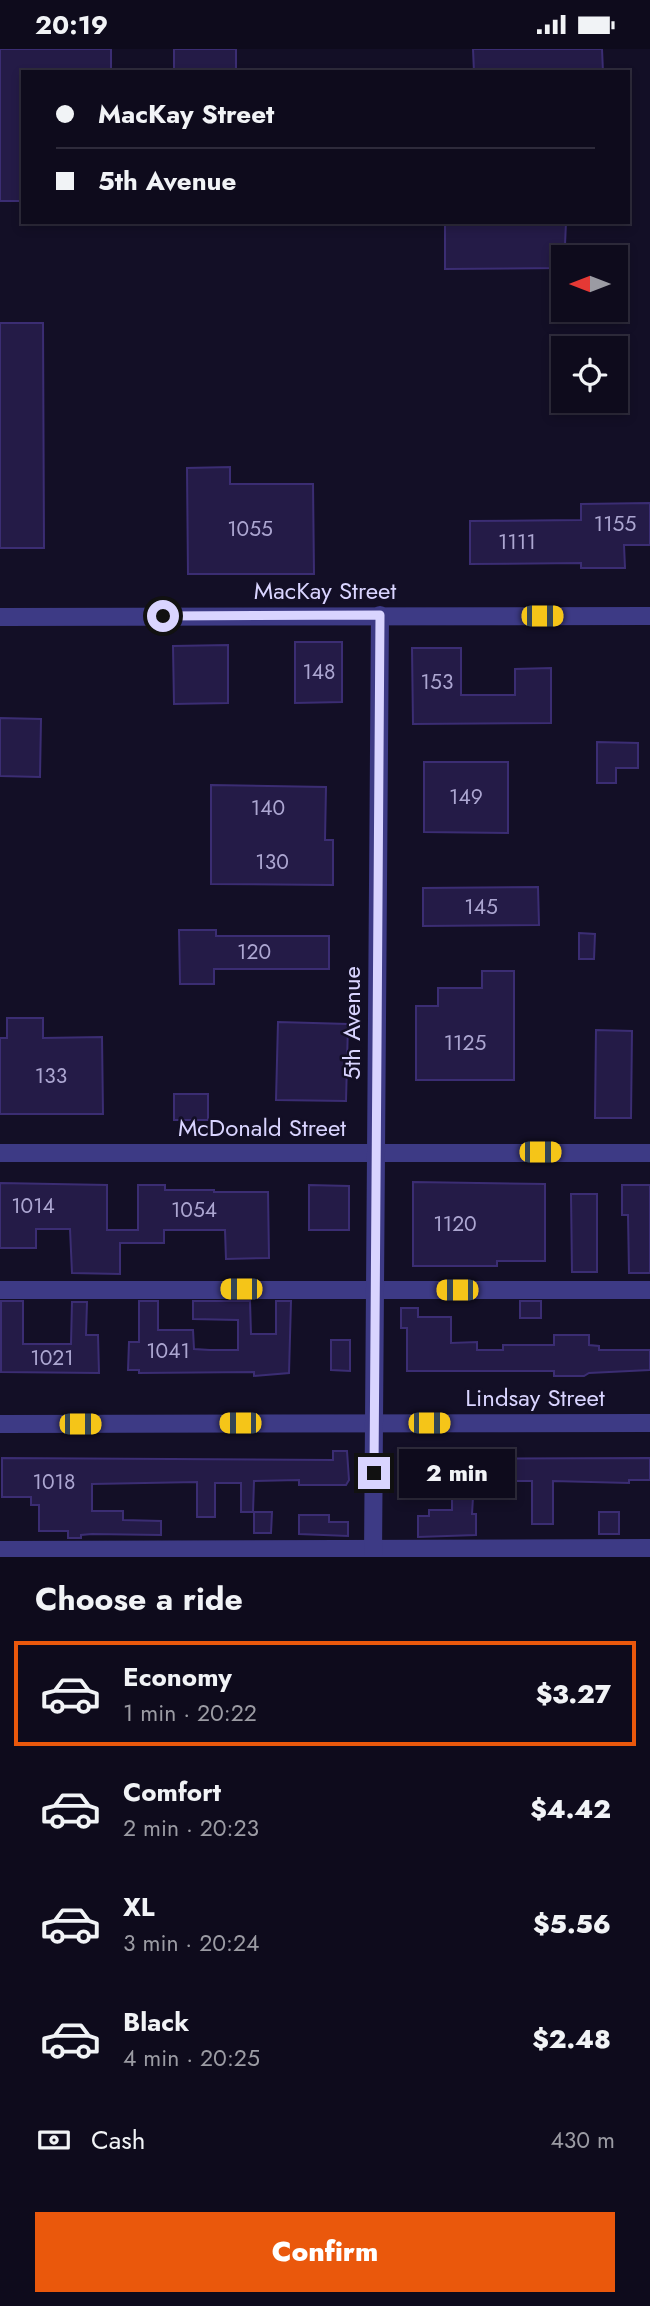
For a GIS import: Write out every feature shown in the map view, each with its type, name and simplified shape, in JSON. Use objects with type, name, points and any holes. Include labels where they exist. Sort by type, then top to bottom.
[{"type":"street","name":"5th Avenue","points":[[373,1553],[380,615]]},
{"type":"street","name":"MacKay Street","points":[[0,617],[650,616]]},
{"type":"street","name":"McDonald Street","points":[[0,1153],[650,1153]]},
{"type":"street","points":[[0,1290],[650,1290]]},
{"type":"street","name":"Lindsay Street","points":[[0,1424],[650,1423]]},
{"type":"street","points":[[0,1550],[373,1553],[650,1548]]},
{"type":"building","points":[[0,49],[111,49],[111,70],[21,70],[21,201],[0,201]]},
{"type":"building","points":[[174,49],[236,49],[236,70],[174,70]]},
{"type":"building","points":[[473,49],[602,49],[603,70],[474,70]]},
{"type":"building","points":[[445,224],[566,224],[565,245],[551,245],[551,268],[445,269]]},
{"type":"building","points":[[0,323],[43,323],[44,548],[0,548]]},
{"type":"building","points":[[230,467],[230,484],[313,484],[314,574],[188,574],[187,468]]},
{"type":"building","points":[[650,503],[650,545],[624,545],[625,568],[581,568],[581,563],[470,564],[470,521],[581,520],[581,504]]},
{"type":"building","points":[[295,642],[342,642],[342,702],[295,703]]},
{"type":"building","points":[[228,645],[228,703],[174,704],[173,646]]},
{"type":"building","points":[[412,648],[461,648],[461,695],[515,695],[515,669],[551,668],[551,723],[413,724]]},
{"type":"building","points":[[0,718],[41,719],[40,777],[0,776]]},
{"type":"building","points":[[597,742],[638,743],[638,768],[616,768],[616,783],[597,783]]},
{"type":"building","points":[[424,762],[508,762],[508,833],[424,832]]},
{"type":"building","points":[[211,785],[326,787],[325,840],[333,840],[333,885],[211,884]]},
{"type":"building","points":[[538,887],[539,925],[423,926],[423,888]]},
{"type":"building","points":[[179,930],[216,930],[216,936],[329,936],[329,969],[214,969],[214,984],[180,984]]},
{"type":"building","points":[[579,933],[595,934],[594,959],[579,959]]},
{"type":"building","points":[[482,971],[514,971],[514,1080],[416,1080],[416,1006],[438,1006],[438,988],[482,988]]},
{"type":"building","points":[[7,1018],[43,1018],[43,1038],[102,1037],[103,1114],[0,1114],[0,1038],[7,1038]]},
{"type":"building","points":[[278,1022],[348,1024],[346,1101],[276,1100]]},
{"type":"building","points":[[596,1030],[632,1031],[631,1118],[595,1118]]},
{"type":"building","points":[[174,1094],[208,1094],[208,1120],[174,1120]]},
{"type":"building","points":[[413,1182],[545,1184],[545,1261],[497,1261],[497,1266],[413,1266]]},
{"type":"building","points":[[0,1183],[107,1185],[107,1230],[138,1230],[138,1185],[165,1185],[165,1190],[268,1192],[269,1258],[226,1259],[225,1230],[164,1230],[164,1243],[120,1243],[120,1274],[72,1273],[70,1229],[36,1229],[36,1248],[0,1248]]},
{"type":"building","points":[[309,1185],[349,1186],[349,1230],[309,1230]]},
{"type":"building","points":[[622,1185],[650,1185],[650,1273],[629,1273],[628,1215],[622,1215]]},
{"type":"building","points":[[571,1194],[597,1194],[597,1272],[572,1272]]},
{"type":"building","points":[[1,1301],[23,1301],[23,1344],[71,1344],[72,1302],[87,1302],[86,1335],[98,1335],[99,1373],[1,1372]]},
{"type":"building","points":[[139,1301],[158,1301],[158,1330],[193,1330],[194,1349],[238,1350],[238,1320],[193,1319],[193,1301],[250,1301],[251,1334],[276,1334],[276,1301],[291,1301],[289,1373],[254,1376],[254,1372],[139,1373],[139,1370],[128,1370],[129,1342],[139,1342]]},
{"type":"building","points":[[520,1301],[541,1301],[541,1318],[520,1318]]},
{"type":"building","points":[[401,1308],[418,1308],[418,1317],[451,1317],[451,1343],[477,1342],[477,1350],[503,1350],[503,1345],[554,1345],[554,1335],[589,1335],[589,1345],[599,1346],[599,1350],[650,1350],[650,1370],[589,1373],[584,1376],[554,1376],[554,1371],[407,1371],[407,1328],[401,1328]]},
{"type":"building","points":[[331,1340],[350,1340],[350,1371],[331,1370]]},
{"type":"building","points":[[333,1451],[347,1451],[349,1480],[346,1485],[299,1485],[299,1480],[254,1481],[253,1512],[241,1512],[241,1483],[215,1483],[215,1517],[197,1517],[197,1482],[92,1484],[92,1511],[123,1511],[123,1520],[161,1521],[161,1535],[92,1534],[81,1535],[81,1538],[68,1538],[68,1531],[39,1531],[39,1505],[31,1505],[31,1497],[2,1497],[2,1458],[333,1460]]},
{"type":"building","points":[[650,1458],[650,1480],[629,1480],[629,1483],[553,1481],[553,1524],[532,1524],[532,1481],[474,1481],[472,1514],[476,1514],[476,1535],[418,1537],[418,1516],[429,1516],[429,1510],[452,1510],[452,1484],[402,1484],[402,1459]]},
{"type":"building","points":[[254,1512],[272,1512],[271,1533],[254,1533]]},
{"type":"building","points":[[599,1512],[619,1512],[619,1534],[599,1534]]},
{"type":"building","points":[[299,1515],[329,1515],[329,1522],[348,1522],[348,1536],[299,1534]]},
{"type":"route","points":[[163,616],[380,615],[374,1473]]}]
